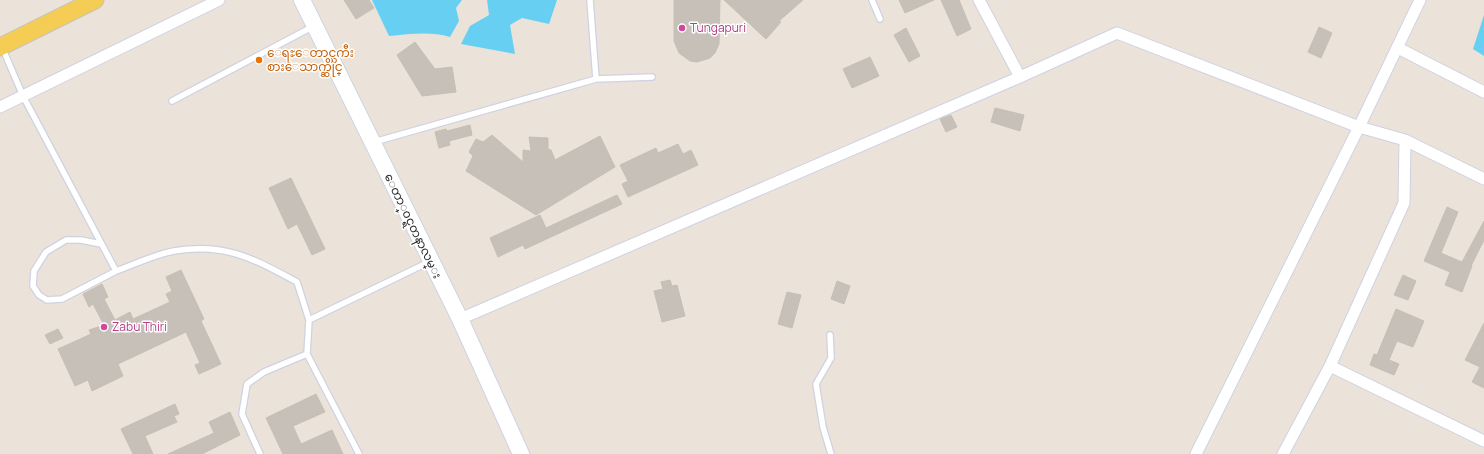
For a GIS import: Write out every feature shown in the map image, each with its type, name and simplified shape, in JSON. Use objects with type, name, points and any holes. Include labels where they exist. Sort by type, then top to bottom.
[{"type":"main road","points":[[1,46],[95,0]]},
{"type":"main road","name":"ေတာ္၀င္ရတနာလမ္း","points":[[302,0],[460,319],[521,454]]},
{"type":"street","points":[[0,107],[219,0]]},
{"type":"street","points":[[979,0],[1020,77]]},
{"type":"street","points":[[1196,454],[1398,48],[1420,0]]},
{"type":"street","points":[[460,319],[1020,77],[1116,33],[1359,127],[1405,140],[1484,179]]},
{"type":"street","points":[[1398,48],[1484,92]]},
{"type":"street","points":[[1283,454],[1330,366],[1404,203],[1405,140]]},
{"type":"street","points":[[1330,366],[1484,441]]},
{"type":"lane","points":[[590,0],[596,79]]},
{"type":"lane","points":[[872,0],[880,19]]},
{"type":"lane","points":[[172,101],[314,26]]},
{"type":"lane","points":[[1,46],[23,96],[116,271]]},
{"type":"lane","points":[[372,142],[596,79],[652,76]]},
{"type":"lane","points":[[101,244],[81,240],[66,240],[46,252],[34,270],[33,286],[39,295],[46,300],[62,299],[116,271],[173,251],[200,248],[228,251],[257,260],[297,282],[309,320],[307,354],[359,454]]},
{"type":"lane","points":[[309,320],[431,261]]},
{"type":"lane","points":[[830,335],[831,358],[816,384],[831,454]]},
{"type":"lane","points":[[260,454],[242,414],[247,384],[264,372],[307,354]]},
{"type":"water","points":[[372,0],[462,0],[456,8],[459,21],[450,37],[435,34],[389,36]]},
{"type":"water","points":[[487,0],[557,0],[549,24],[522,18],[510,25],[515,54],[461,44],[470,26],[489,15]]},
{"type":"water","points":[[1484,15],[1484,56],[1473,49]]},
{"type":"building","points":[[344,0],[369,0],[374,8],[356,19]]},
{"type":"building","points":[[674,0],[720,0],[719,44],[715,53],[710,58],[697,62],[690,61],[679,53],[674,41]]},
{"type":"building","points":[[724,0],[803,0],[779,21],[781,22],[766,39]]},
{"type":"building","points":[[899,0],[934,0],[905,13]]},
{"type":"building","points":[[941,0],[959,0],[971,29],[957,36]]},
{"type":"building","points":[[1319,27],[1332,33],[1321,58],[1308,52]]},
{"type":"building","points":[[906,28],[920,56],[909,62],[894,35]]},
{"type":"building","points":[[415,42],[435,69],[452,67],[456,92],[422,96],[397,55]]},
{"type":"building","points":[[870,57],[879,76],[852,88],[843,69]]},
{"type":"building","points":[[995,108],[1024,115],[1020,131],[991,122]]},
{"type":"building","points":[[951,115],[957,127],[946,132],[940,119]]},
{"type":"building","points":[[470,125],[472,135],[449,141],[450,145],[439,148],[435,132],[446,129],[447,131]]},
{"type":"building","points":[[492,135],[523,162],[523,150],[531,151],[529,137],[548,138],[548,149],[551,150],[555,160],[600,136],[615,167],[536,215],[466,171],[473,156],[469,152],[476,139],[483,142]]},
{"type":"building","points":[[678,144],[683,154],[691,150],[698,165],[628,197],[622,184],[628,181],[620,165],[656,148],[658,153]]},
{"type":"building","points":[[291,178],[325,249],[312,255],[297,224],[288,229],[269,188]]},
{"type":"building","points":[[617,195],[622,204],[525,249],[523,245],[498,257],[490,238],[540,215],[546,228]]},
{"type":"building","points":[[1447,207],[1458,212],[1441,253],[1462,262],[1484,221],[1484,240],[1471,266],[1462,292],[1445,285],[1450,272],[1424,261]]},
{"type":"building","points":[[181,270],[204,319],[201,321],[221,364],[199,374],[195,365],[200,363],[186,332],[118,364],[123,376],[92,391],[88,380],[75,386],[58,349],[91,334],[89,330],[104,325],[93,304],[89,307],[83,294],[102,284],[108,297],[104,299],[115,320],[130,312],[133,319],[170,302],[166,294],[172,291],[166,277]]},
{"type":"building","points":[[1403,275],[1416,281],[1408,300],[1394,295]]},
{"type":"building","points":[[670,280],[672,286],[677,285],[685,316],[662,322],[654,291],[663,289],[661,282]]},
{"type":"building","points":[[837,281],[850,286],[844,304],[831,299]]},
{"type":"building","points":[[787,292],[801,295],[792,328],[778,324]]},
{"type":"building","points":[[1396,309],[1424,321],[1413,347],[1397,341],[1389,360],[1399,364],[1394,375],[1370,365],[1374,354],[1377,355]]},
{"type":"building","points":[[1484,323],[1484,388],[1472,382],[1480,367],[1465,360]]},
{"type":"building","points":[[58,329],[63,338],[50,344],[45,335]]},
{"type":"building","points":[[316,394],[325,412],[293,426],[301,444],[332,430],[343,454],[283,454],[266,418]]},
{"type":"building","points":[[175,404],[179,414],[174,416],[177,422],[145,436],[153,454],[133,454],[121,429]]},
{"type":"building","points":[[230,412],[240,435],[202,454],[168,454],[214,433],[209,422]]},
{"type":"place","name":"Tungapuri","points":[[682,28]]},
{"type":"place","name":"ေရႊေတာင္ႀကီး စားေသာက္ဆိုင္","points":[[259,60]]},
{"type":"place","name":"Zabu Thiri","points":[[104,327]]}]
